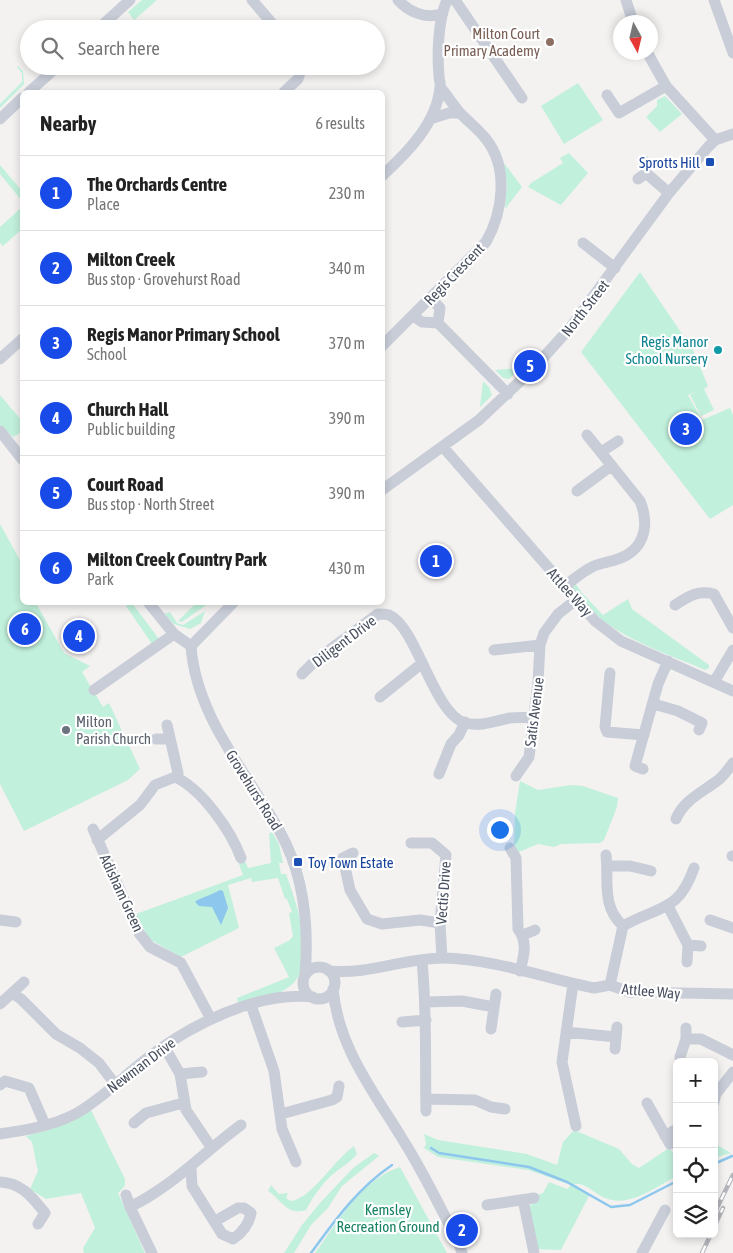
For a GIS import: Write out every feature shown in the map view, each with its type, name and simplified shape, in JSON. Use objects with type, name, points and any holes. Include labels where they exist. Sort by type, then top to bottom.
[{"type":"street","points":[[108,20],[130,0]]},
{"type":"street","points":[[252,0],[269,20]]},
{"type":"street","points":[[398,0],[403,5],[431,18],[441,14]]},
{"type":"street","points":[[385,173],[412,147],[430,119],[440,87],[441,14],[447,0]]},
{"type":"street","points":[[455,0],[522,98]]},
{"type":"street","points":[[626,0],[631,15]]},
{"type":"street","points":[[714,0],[733,53]]},
{"type":"street","points":[[651,60],[666,86],[715,140],[733,134]]},
{"type":"street","points":[[31,90],[48,75]]},
{"type":"street","points":[[286,90],[298,79],[299,75]]},
{"type":"street","points":[[608,95],[619,113],[666,86]]},
{"type":"street","name":"Regis Crescent","points":[[385,343],[486,242],[494,227],[500,204],[500,178],[490,146],[474,125],[460,113],[440,87]]},
{"type":"street","points":[[0,119],[20,100]]},
{"type":"street","points":[[430,119],[449,113],[460,113]]},
{"type":"street","name":"North Street","points":[[385,488],[479,420],[508,394],[560,340],[670,193],[715,140]]},
{"type":"street","points":[[644,161],[642,176],[670,193]]},
{"type":"street","points":[[582,243],[615,268]]},
{"type":"street","points":[[431,298],[440,308],[438,323]]},
{"type":"street","points":[[413,316],[422,322],[438,323],[508,394]]},
{"type":"street","points":[[0,359],[20,341]]},
{"type":"street","points":[[0,431],[20,456]]},
{"type":"street","points":[[565,586],[590,568],[626,556],[640,542],[644,534],[645,512],[640,501],[587,435]]},
{"type":"street","points":[[601,452],[618,441]]},
{"type":"street","name":"Attlee Way","points":[[443,447],[595,621],[621,641],[733,691]]},
{"type":"street","points":[[577,491],[611,466]]},
{"type":"street","points":[[676,605],[695,593],[705,592],[714,594],[733,628]]},
{"type":"street","name":"Satis Avenue","points":[[516,776],[529,757],[540,645],[544,633],[552,622],[577,599]]},
{"type":"street","points":[[150,605],[174,634],[192,646],[231,605]]},
{"type":"street","name":"Diligent Drive","points":[[302,674],[316,660],[378,614],[389,615],[402,626],[421,664],[452,715],[464,722]]},
{"type":"street","points":[[94,690],[174,634]]},
{"type":"street","points":[[494,650],[540,645]]},
{"type":"street","name":"Grovehurst Road","points":[[192,646],[195,673],[218,732],[287,847],[300,888],[308,937],[314,954],[327,970]]},
{"type":"street","points":[[714,682],[733,650]]},
{"type":"street","points":[[643,769],[635,766],[654,704],[658,684],[668,661]]},
{"type":"street","points":[[380,697],[421,664]]},
{"type":"street","points":[[610,673],[605,727],[607,732],[644,735]]},
{"type":"street","points":[[654,704],[678,711],[702,723],[699,730]]},
{"type":"street","points":[[439,774],[450,744],[459,735],[464,722],[482,725],[511,718],[533,718]]},
{"type":"street","points":[[167,725],[178,773],[175,777],[192,786],[201,796],[228,833],[241,858]]},
{"type":"street","points":[[156,739],[169,739]]},
{"type":"street","points":[[676,819],[680,810],[696,794],[718,781],[733,763]]},
{"type":"street","name":"Adisham Green","points":[[175,777],[155,784],[140,805],[95,835],[139,933],[150,947],[181,963],[211,1019]]},
{"type":"street","name":"Vectis Drive","points":[[424,854],[417,842],[439,846],[446,855],[440,923],[442,958]]},
{"type":"street","points":[[510,848],[516,858],[516,914],[518,929],[523,935],[524,954],[520,971]]},
{"type":"street","points":[[343,857],[350,890],[367,919],[382,924],[420,920],[440,923]]},
{"type":"street","points":[[623,926],[614,916],[607,900],[607,861],[651,872]]},
{"type":"street","points":[[610,985],[623,926],[678,900],[694,868]]},
{"type":"street","points":[[668,906],[688,945],[687,962]]},
{"type":"street","points":[[0,920],[16,922]]},
{"type":"street","points":[[710,920],[733,928]]},
{"type":"street","points":[[523,935],[535,930]]},
{"type":"street","name":"Grovehurst Road","points":[[305,977],[308,937]]},
{"type":"street","points":[[688,945],[701,946]]},
{"type":"street","name":"Attlee Way","points":[[327,970],[366,971],[442,958],[482,961],[594,988],[610,985],[629,992],[733,994]]},
{"type":"street","points":[[422,961],[426,1002],[424,1066],[426,1112]]},
{"type":"street","points":[[336,1013],[304,989],[305,977],[314,968],[327,970],[334,978],[336,1013],[358,1069],[403,1140],[460,1248],[468,1253]]},
{"type":"street","name":"Attlee Way","points":[[334,988],[366,971]]},
{"type":"street","name":"Newman Drive","points":[[284,996],[305,977]]},
{"type":"street","points":[[0,1004],[24,982]]},
{"type":"street","points":[[573,984],[562,1062],[576,1126]]},
{"type":"street","points":[[315,998],[327,996],[334,988]]},
{"type":"street","points":[[12,993],[21,999],[56,1034],[80,1048],[99,1063],[115,1084]]},
{"type":"street","points":[[492,1029],[496,994]]},
{"type":"street","name":"Newman Drive","points":[[0,1134],[45,1125],[76,1113],[164,1046],[211,1019],[284,996],[315,998]]},
{"type":"street","points":[[426,1002],[462,1002],[494,1007]]},
{"type":"street","points":[[251,1006],[274,1071],[282,1129],[296,1162]]},
{"type":"street","points":[[402,1022],[426,1020]]},
{"type":"street","points":[[566,1032],[616,1032],[615,1049]]},
{"type":"street","points":[[680,1056],[686,1034],[702,1039],[733,1055]]},
{"type":"street","points":[[164,1046],[180,1074],[183,1103],[211,1147]]},
{"type":"street","points":[[180,1074],[202,1072]]},
{"type":"street","points":[[718,1091],[733,1072]]},
{"type":"street","points":[[0,1085],[5,1081],[28,1088],[45,1125]]},
{"type":"street","points":[[281,1114],[332,1100],[337,1097],[338,1086]]},
{"type":"street","points":[[570,1099],[582,1096]]},
{"type":"street","points":[[426,1100],[475,1100],[490,1113],[505,1109]]},
{"type":"street","points":[[134,1123],[146,1113],[183,1103]]},
{"type":"street","points":[[647,1103],[668,1140],[673,1134]]},
{"type":"street","points":[[130,1207],[151,1197],[190,1168],[211,1147],[241,1124]]},
{"type":"street","points":[[190,1168],[192,1186],[215,1221]]},
{"type":"street","points":[[0,1182],[13,1182],[34,1199],[45,1213],[38,1224]]},
{"type":"street","points":[[126,1195],[152,1253]]},
{"type":"street","points":[[487,1205],[528,1199],[534,1253]]},
{"type":"street","points":[[642,1253],[665,1210]]},
{"type":"street","points":[[645,1219],[656,1224]]},
{"type":"green space","points":[[142,0],[157,0],[134,20],[128,12]]},
{"type":"green space","points":[[23,75],[24,84],[0,108],[0,104],[22,82]]},
{"type":"green space","points":[[578,83],[603,120],[564,144],[541,106]]},
{"type":"green space","points":[[665,96],[682,114],[660,132],[646,117],[657,106],[657,100]]},
{"type":"green space","points":[[569,153],[588,173],[561,205],[528,187],[531,183],[563,163],[560,158]]},
{"type":"green space","points":[[504,163],[522,187],[505,209],[507,185]]},
{"type":"green space","points":[[0,165],[20,189],[20,199],[0,174]]},
{"type":"green space","points":[[20,209],[20,231],[3,246],[0,243],[0,227]]},
{"type":"green space","points":[[640,272],[693,350],[708,386],[704,389],[714,410],[701,416],[690,395],[699,391],[688,395],[702,420],[730,408],[733,415],[733,505],[710,519],[581,352]]},
{"type":"green space","points":[[521,368],[509,379],[503,378],[495,370]]},
{"type":"green space","points":[[483,381],[489,387],[492,395],[480,407]]},
{"type":"green space","points":[[0,395],[20,419],[20,433],[13,437],[0,425]]},
{"type":"green space","points":[[0,524],[20,560],[20,605],[37,605],[64,653],[90,666],[82,672],[103,707],[109,703],[140,769],[128,780],[24,831],[0,784]]},
{"type":"green space","points":[[575,583],[603,615],[628,599],[632,609],[709,665],[709,668],[705,670],[620,632],[598,617],[571,586]]},
{"type":"green space","points":[[134,605],[159,639],[152,644],[126,606]]},
{"type":"green space","points":[[194,605],[206,605],[182,622],[178,621]]},
{"type":"green space","points":[[205,611],[201,623],[190,629],[174,624],[164,614],[170,612],[177,623],[183,625]]},
{"type":"green space","points":[[520,781],[538,790],[571,785],[583,786],[618,798],[617,807],[604,840],[600,843],[561,844],[554,847],[538,844],[519,852],[514,846],[515,813]]},
{"type":"green space","points":[[272,832],[279,844],[283,863],[279,863],[281,874],[286,874],[300,917],[304,951],[302,966],[296,979],[281,992],[238,1003],[237,998],[289,977],[274,948],[290,940],[293,936],[289,913],[292,912],[287,899],[285,899],[278,878],[252,882],[251,878],[228,885],[239,928],[181,957],[149,939],[136,914],[243,875],[238,861],[244,859],[248,868],[271,863],[269,834]]},
{"type":"green space","points":[[91,1110],[125,1179],[125,1186],[118,1193],[145,1253],[84,1253],[83,1248],[95,1228],[81,1193],[46,1199],[30,1189],[38,1171],[32,1142],[26,1136],[48,1130]]},
{"type":"green space","points":[[574,1130],[619,1149],[632,1164],[639,1168],[669,1148],[673,1153],[673,1178],[642,1195],[624,1200],[605,1198],[586,1186],[574,1184],[590,1194],[561,1250],[537,1249],[529,1206],[539,1201],[538,1195],[543,1193],[549,1182],[567,1189],[571,1185],[528,1170],[438,1157],[424,1148],[426,1144],[424,1134],[438,1140],[527,1154],[557,1165],[563,1142]]},
{"type":"green space","points":[[354,1146],[357,1154],[324,1183],[306,1210],[294,1211],[290,1209],[268,1191],[271,1185],[279,1194],[288,1193],[286,1198],[291,1201],[299,1199],[315,1186]]},
{"type":"green space","points":[[718,1146],[719,1146],[731,1153],[718,1157]]},
{"type":"green space","points":[[374,1153],[379,1156],[342,1186],[328,1208],[311,1225],[294,1253],[284,1253],[302,1225],[320,1203],[353,1168]]},
{"type":"green space","name":"Kemsley Recreation Ground","points":[[400,1167],[447,1253],[315,1253],[362,1191],[386,1173]]},
{"type":"water","points":[[220,890],[223,891],[228,908],[221,925],[212,907],[199,906],[195,902]]},
{"type":"waterway","points":[[431,1148],[439,1153],[529,1167],[567,1182],[611,1207],[630,1205],[673,1183]]},
{"type":"waterway","points":[[718,1162],[732,1156]]},
{"type":"waterway","points":[[311,1253],[358,1194],[392,1165]]},
{"type":"railway","points":[[718,1206],[733,1175]]},
{"type":"railway","points":[[718,1219],[723,1208]]},
{"type":"railway","points":[[702,1253],[709,1238]]},
{"type":"place","name":"Milton Court Primary Academy","points":[[550,42]]},
{"type":"place","name":"Sprotts Hill","points":[[710,162]]},
{"type":"place","name":"Regis Manor School Nursery","points":[[718,350]]},
{"type":"place","name":"Court Road","points":[[530,366]]},
{"type":"place","name":"Regis Manor Primary School","points":[[686,429]]},
{"type":"place","name":"The Orchards Centre","points":[[436,561]]},
{"type":"place","name":"Milton Creek Country Park","points":[[25,629]]},
{"type":"place","name":"Church Hall","points":[[79,636]]},
{"type":"place","name":"Milton Parish Church","points":[[66,730]]},
{"type":"place","name":"Toy Town Estate","points":[[298,862]]},
{"type":"place","name":"Milton Creek","points":[[462,1230]]}]
